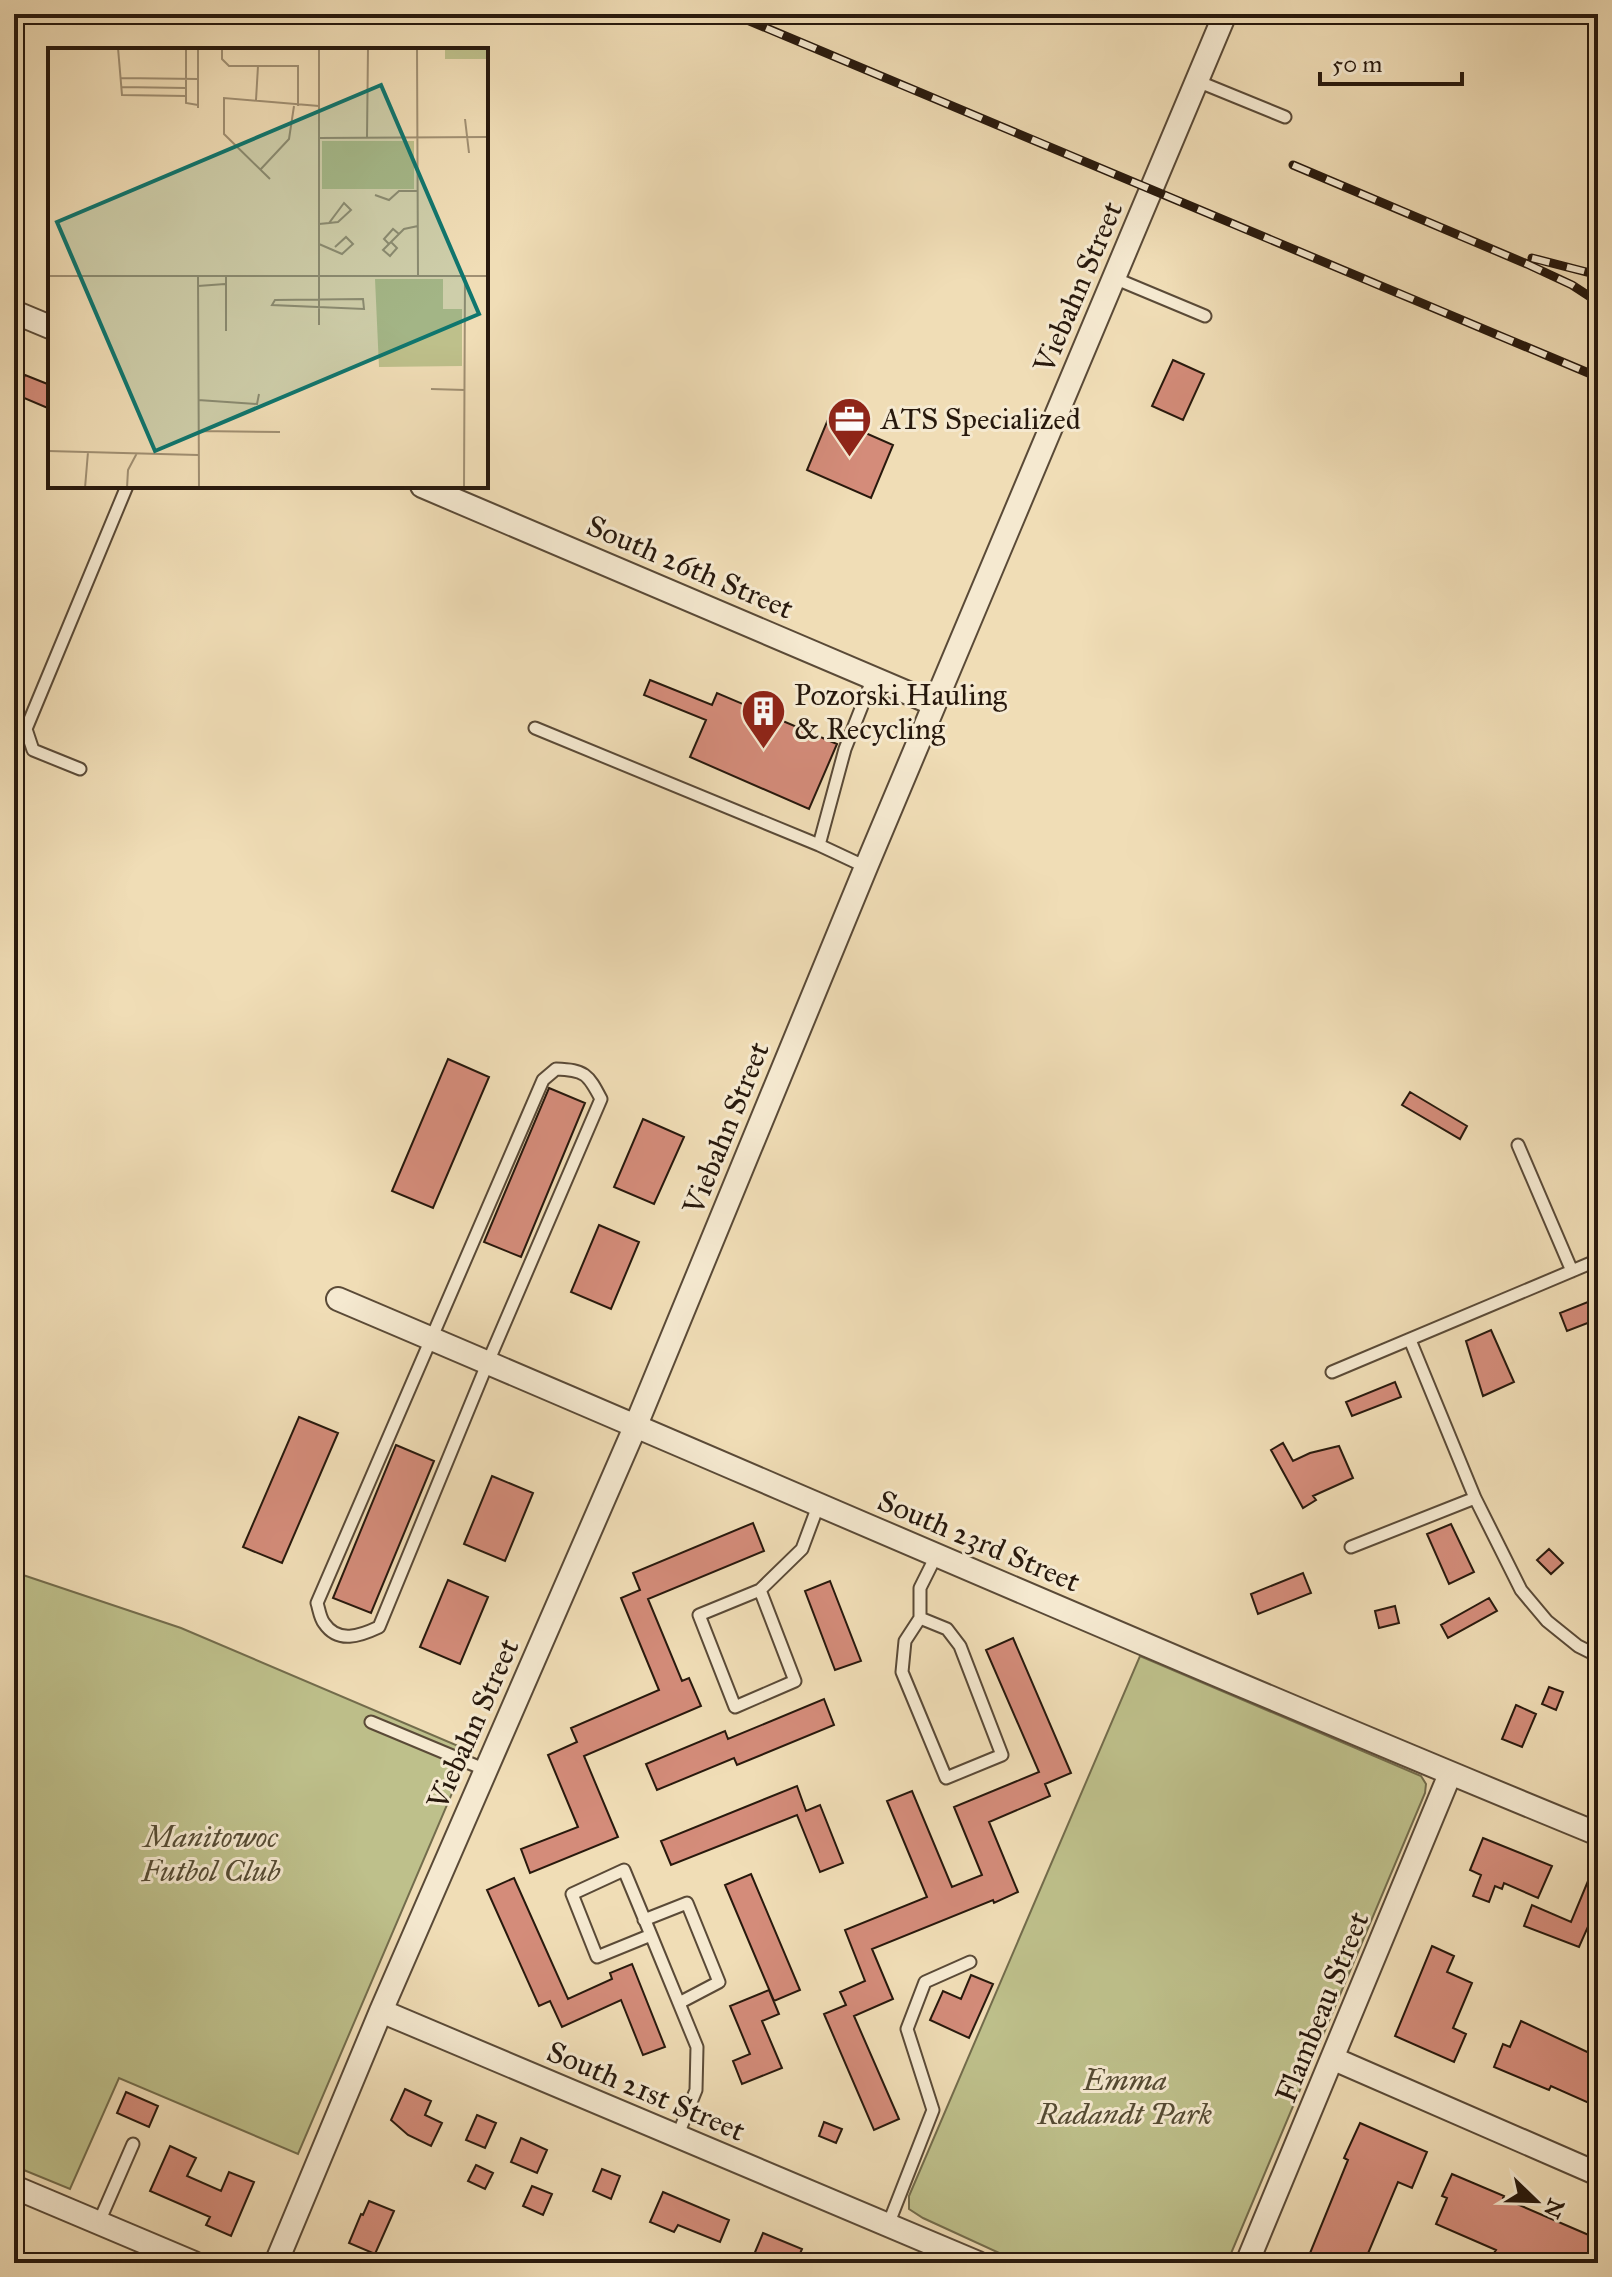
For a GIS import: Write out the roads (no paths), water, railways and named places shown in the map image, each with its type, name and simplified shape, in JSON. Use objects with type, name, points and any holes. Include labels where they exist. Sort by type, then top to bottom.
[{"type":"street","name":"Viebahn Street","points":[[276,2263],[381,2011],[636,1425],[934,704],[1225,14]]},
{"type":"street","points":[[14,312],[48,326]]},
{"type":"street","name":"South 26th Street","points":[[427,488],[934,704]]},
{"type":"street","name":"South 23rd Street","points":[[338,1299],[818,1506],[1598,1834]]},
{"type":"street","name":"Flambeau Street","points":[[1247,2263],[1450,1774]]},
{"type":"street","name":"South 21st Street","points":[[381,2011],[978,2263]]},
{"type":"street","points":[[1334,2059],[1598,2174]]},
{"type":"street","points":[[14,2187],[194,2263]]},
{"type":"lane","points":[[1197,81],[1285,117]]},
{"type":"lane","points":[[1114,278],[1205,316]]},
{"type":"lane","points":[[80,769],[33,750],[26,729],[126,488]]},
{"type":"lane","points":[[819,845],[845,749],[873,678]]},
{"type":"lane","points":[[535,728],[866,867]]},
{"type":"lane","points":[[556,1069],[576,1069],[591,1079],[601,1099],[488,1362],[379,1627],[358,1637],[338,1635],[323,1622],[317,1603],[543,1080],[556,1069]]},
{"type":"lane","points":[[1518,1145],[1572,1271]]},
{"type":"lane","points":[[1332,1372],[1598,1260]]},
{"type":"lane","points":[[1410,1340],[1475,1498],[1521,1590],[1547,1621],[1578,1646],[1598,1656]]},
{"type":"lane","points":[[1351,1547],[1475,1498]]},
{"type":"lane","points":[[760,1590],[795,1681],[735,1707],[699,1615],[760,1590],[802,1549],[818,1506]]},
{"type":"lane","points":[[920,1618],[947,1629],[960,1646],[1002,1755],[946,1778],[902,1672],[905,1641],[920,1618],[920,1588],[936,1556]]},
{"type":"lane","points":[[371,1722],[486,1770]]},
{"type":"lane","points":[[651,1935],[597,1957],[572,1894],[624,1870],[644,1920],[651,1935],[697,2047],[696,2090],[677,2137]]},
{"type":"lane","points":[[644,1920],[687,1903],[719,1982],[679,2003]]},
{"type":"lane","points":[[888,2225],[933,2110],[907,2029],[925,1982],[970,1962]]},
{"type":"lane","points":[[99,2222],[133,2144]]},
{"type":"railway","points":[[733,14],[1598,377]]},
{"type":"railway","points":[[1293,165],[1527,264],[1572,285],[1598,302]]},
{"type":"railway","points":[[1532,258],[1598,275]]},
{"type":"place","name":"ATS Specialized","points":[[850,458]]},
{"type":"place","name":"Pozorski Hauling & Recycling","points":[[763,751]]},
{"type":"park label","name":"Manitowoc Futbol Club","points":[[211,1854]]},
{"type":"park label","name":"Emma Radandt Park","points":[[1125,2097]]}]
